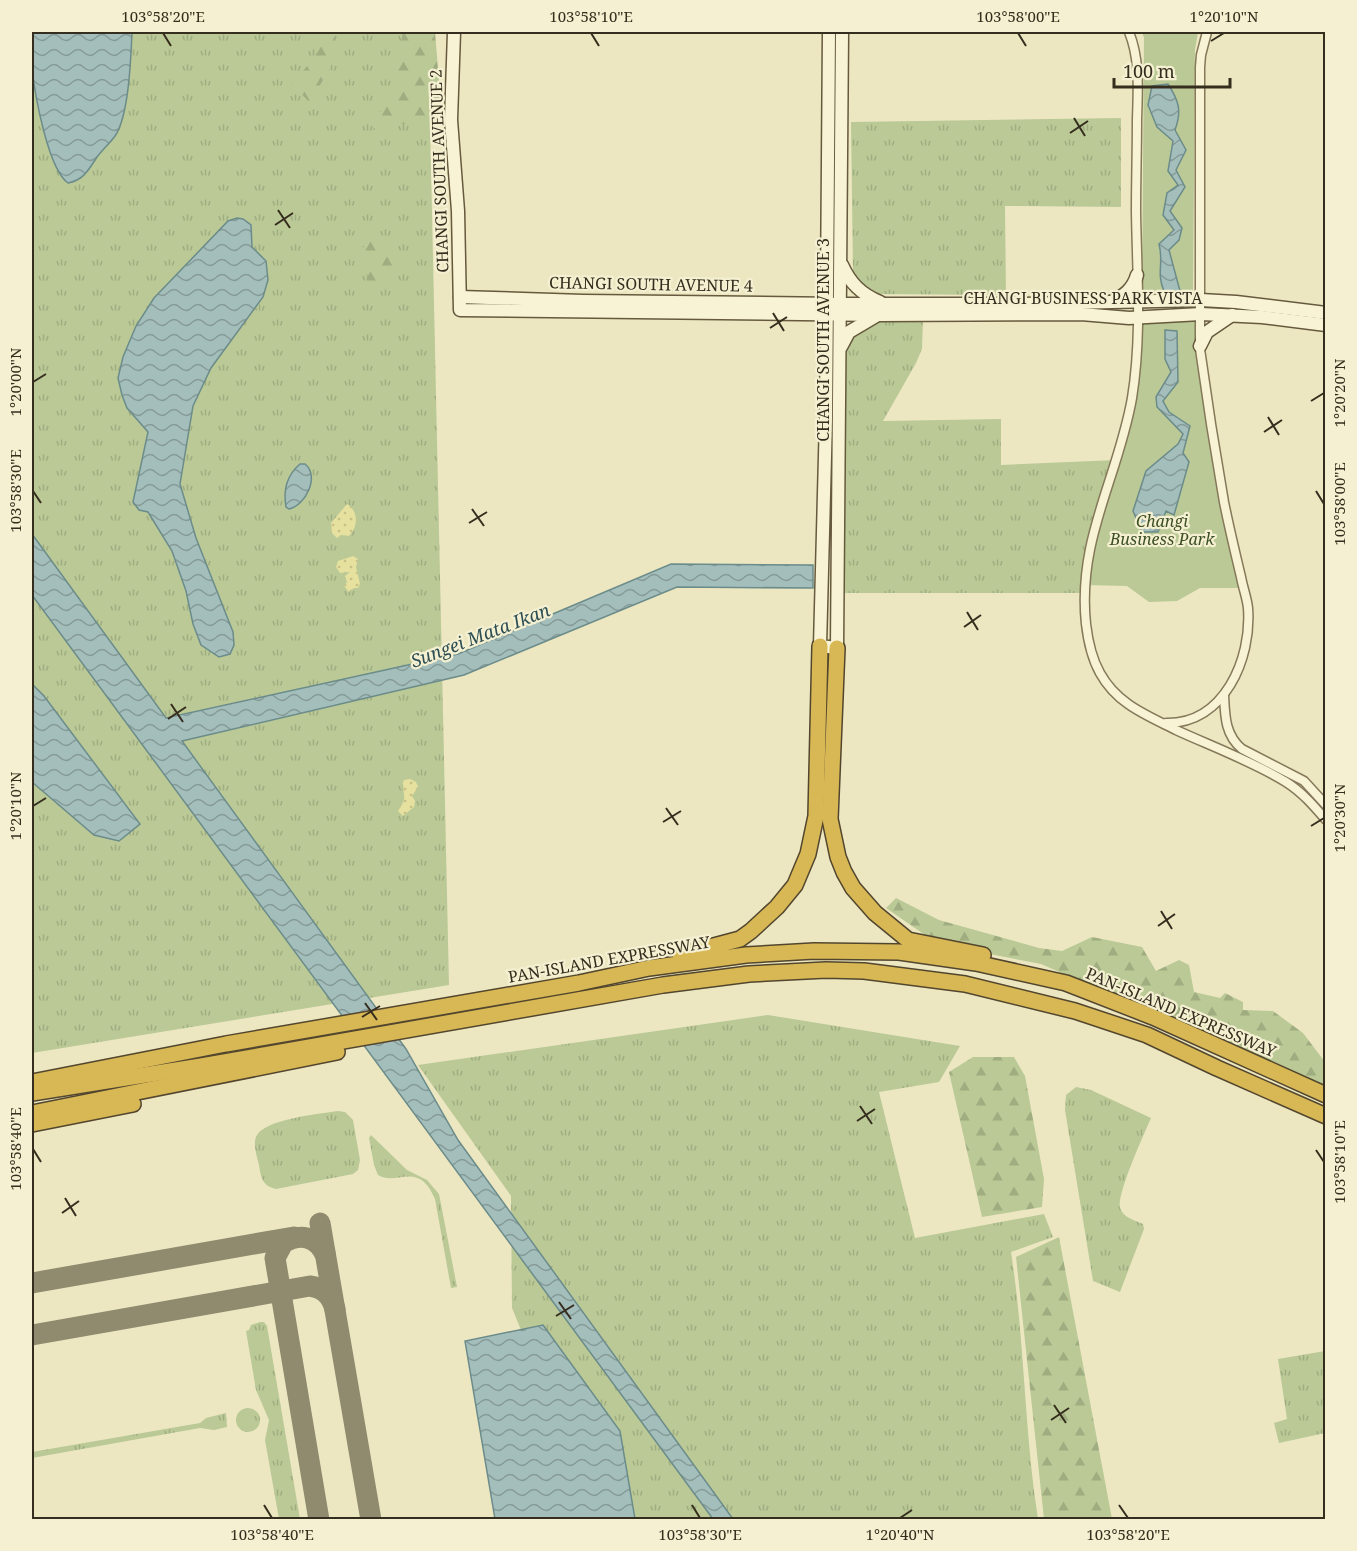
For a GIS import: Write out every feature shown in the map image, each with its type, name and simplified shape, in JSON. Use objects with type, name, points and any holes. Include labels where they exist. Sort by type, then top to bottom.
[{"type":"highway","points":[[649,968],[665,959],[740,939],[764,921],[795,885],[808,854],[816,816],[820,646]]},
{"type":"highway","points":[[837,648],[830,819],[838,857],[853,888],[875,913],[908,940],[1041,968],[1052,972],[1066,983]]},
{"type":"highway","name":"PAN-ISLAND EXPRESSWAY","points":[[130,1062],[579,983],[649,968],[746,955],[814,951],[899,952],[976,963],[1066,983],[1153,1017],[1326,1095]]},
{"type":"highway","name":"PAN-ISLAND EXPRESSWAY","points":[[354,1044],[712,978],[788,971],[864,971],[965,984],[1044,1002],[1111,1022],[1147,1035],[1326,1116]]},
{"type":"highway","points":[[32,1124],[164,1098],[354,1044]]},
{"type":"highway","points":[[32,1093],[354,1044]]},
{"type":"highway","points":[[32,1072],[130,1062]]},
{"type":"highway","points":[[32,1082],[130,1062]]},
{"type":"highway","points":[[32,1113],[268,1067]]},
{"type":"highway","points":[[1217,1068],[1326,1127]]},
{"type":"main road","name":"CHANGI SOUTH AVENUE 2","points":[[454,32],[451,120],[458,211],[460,310]]},
{"type":"main road","name":"CHANGI SOUTH AVENUE 3","points":[[820,646],[834,309],[829,32]]},
{"type":"main road","name":"CHANGI SOUTH AVENUE 3","points":[[837,648],[839,354],[834,309],[840,258],[842,32]]},
{"type":"main road","points":[[839,354],[849,332],[882,309],[850,281],[840,258]]},
{"type":"main road","points":[[1110,302],[1125,295],[1137,275]]},
{"type":"main road","name":"CHANGI SOUTH AVENUE 4","points":[[460,297],[834,309]]},
{"type":"main road","name":"CHANGI BUSINESS PARK VISTA","points":[[882,309],[1201,300],[1326,313]]},
{"type":"main road","name":"CHANGI SOUTH AVENUE 4","points":[[460,310],[834,309]]},
{"type":"main road","name":"CHANGI BUSINESS PARK VISTA","points":[[834,309],[1138,317],[1233,315],[1326,325]]},
{"type":"main road","points":[[1200,346],[1211,329],[1233,315]]},
{"type":"main road","points":[[820,646],[837,648]]},
{"type":"street","points":[[1129,32],[1136,56],[1137,80],[1138,317],[1136,374],[1128,421],[1095,522],[1087,559],[1084,609],[1088,644],[1093,660],[1105,682],[1135,711],[1285,782],[1313,804],[1326,820]]},
{"type":"street","points":[[1163,723],[1193,720],[1216,704],[1234,678],[1245,648],[1248,629],[1248,606],[1226,508],[1205,391],[1200,346],[1200,67],[1207,32]]},
{"type":"street","points":[[1224,694],[1225,714],[1230,736],[1242,749],[1304,781],[1324,801]]},
{"type":"green space","points":[[32,32],[428,32],[449,985],[32,1053]]},
{"type":"green space","points":[[310,32],[335,32],[332,64],[310,103],[292,84],[317,54]]},
{"type":"green space","points":[[403,32],[435,32],[442,117],[373,130],[393,84]]},
{"type":"green space","points":[[1142,32],[1198,32],[1195,50],[1193,293],[1142,295],[1144,38]]},
{"type":"green space","points":[[1121,118],[1121,207],[1005,206],[1006,295],[870,294],[853,273],[851,122]]},
{"type":"green space","points":[[369,241],[392,245],[402,265],[366,291],[369,262],[354,257]]},
{"type":"green space","points":[[880,315],[923,319],[922,349],[883,421],[1001,419],[1001,465],[1116,460],[1085,593],[837,593],[843,341]]},
{"type":"green space","name":"Changi Business Park","points":[[1200,315],[1200,349],[1243,588],[1200,588],[1177,601],[1149,602],[1127,586],[1085,585],[1087,559],[1132,398],[1138,317]]},
{"type":"green space","points":[[896,898],[939,920],[1039,948],[1062,951],[1092,937],[1142,947],[1156,971],[1179,960],[1189,965],[1194,992],[1220,998],[1225,993],[1243,1002],[1243,1010],[1273,1011],[1303,1033],[1325,1062],[1325,1088],[1041,964],[938,944],[886,908]]},
{"type":"green space","points":[[768,1015],[960,1046],[939,1082],[879,1092],[915,1238],[1044,1214],[1053,1237],[1011,1252],[1038,1519],[635,1519],[620,1431],[543,1326],[521,1330],[512,1308],[511,1196],[418,1065]]},
{"type":"green space","points":[[973,1057],[1014,1057],[1025,1076],[1044,1179],[1042,1207],[982,1217],[949,1072]]},
{"type":"green space","points":[[1076,1087],[1091,1090],[1151,1118],[1132,1163],[1120,1201],[1120,1208],[1124,1214],[1143,1224],[1144,1229],[1120,1292],[1093,1281],[1065,1110],[1066,1095]]},
{"type":"green space","points":[[345,1112],[353,1120],[360,1160],[358,1170],[353,1174],[276,1189],[268,1186],[263,1180],[255,1147],[256,1137],[261,1131],[292,1118]]},
{"type":"green space","points":[[371,1135],[407,1170],[427,1180],[439,1194],[457,1287],[451,1288],[435,1199],[422,1180],[415,1177],[385,1178],[378,1175],[369,1138]]},
{"type":"green space","points":[[1059,1237],[1112,1519],[1044,1519],[1016,1257]]},
{"type":"green space","points":[[264,1322],[267,1326],[300,1519],[279,1519],[265,1440],[269,1420],[256,1390],[246,1331],[251,1325]]},
{"type":"green space","points":[[1325,1351],[1325,1433],[1279,1443],[1274,1423],[1287,1419],[1278,1359]]},
{"type":"green space","points":[[248,1408],[253,1409],[259,1415],[259,1425],[253,1431],[248,1432],[243,1431],[237,1425],[236,1420],[237,1415],[243,1409]]},
{"type":"green space","points":[[226,1413],[227,1427],[214,1430],[200,1428],[32,1458],[32,1452],[200,1423],[206,1418]]},
{"type":"sand","points":[[347,504],[354,511],[356,519],[354,528],[349,536],[341,535],[337,538],[332,533],[331,523]]},
{"type":"sand","points":[[353,556],[358,559],[356,567],[360,584],[358,588],[349,592],[344,586],[347,582],[345,576],[350,572],[340,573],[336,567],[338,561]]},
{"type":"sand","points":[[410,779],[416,782],[418,787],[412,796],[415,801],[414,807],[403,816],[398,811],[404,800],[403,783],[404,780]]},
{"type":"water","points":[[32,32],[132,32],[128,86],[120,127],[86,173],[74,182],[68,183],[61,175],[49,148],[36,96],[31,64]]},
{"type":"water","points":[[1168,84],[1178,106],[1175,130],[1186,150],[1176,170],[1185,187],[1170,211],[1182,228],[1179,240],[1169,250],[1180,291],[1164,291],[1160,273],[1159,244],[1174,230],[1163,215],[1167,193],[1178,185],[1168,171],[1173,141],[1157,127],[1148,105],[1152,86]]},
{"type":"water","points":[[237,218],[251,225],[252,247],[266,261],[268,280],[263,297],[211,368],[193,406],[180,484],[196,538],[233,632],[234,645],[230,654],[219,657],[201,645],[172,551],[148,512],[139,510],[133,502],[148,432],[127,408],[118,378],[123,357],[136,326],[154,298],[228,221]]},
{"type":"water","points":[[1165,330],[1177,331],[1178,382],[1163,401],[1169,412],[1190,426],[1183,453],[1189,462],[1174,515],[1166,511],[1158,532],[1142,532],[1133,511],[1146,471],[1178,444],[1183,434],[1157,407],[1156,397],[1171,372],[1165,359]]},
{"type":"water","points":[[300,464],[305,464],[309,469],[311,482],[301,502],[289,509],[285,501],[287,483]]},
{"type":"water","points":[[32,534],[166,718],[458,654],[671,564],[813,565],[813,588],[677,587],[464,675],[182,741],[406,1049],[458,1140],[733,1519],[713,1519],[32,595]]},
{"type":"water","points":[[32,684],[44,696],[140,824],[119,841],[94,835],[32,782]]},
{"type":"water","points":[[543,1325],[620,1431],[635,1519],[495,1519],[465,1341]]},
{"type":"taxiway","points":[[320,1223],[371,1520]]},
{"type":"taxiway","points":[[32,1283],[294,1237]]},
{"type":"taxiway","points":[[319,1520],[275,1258],[283,1243],[301,1237],[317,1243],[325,1254]]},
{"type":"taxiway","points":[[32,1335],[310,1286],[326,1293],[335,1309]]},
{"type":"water label","name":"Sungei Mata Ikan","points":[[480,635]]}]
